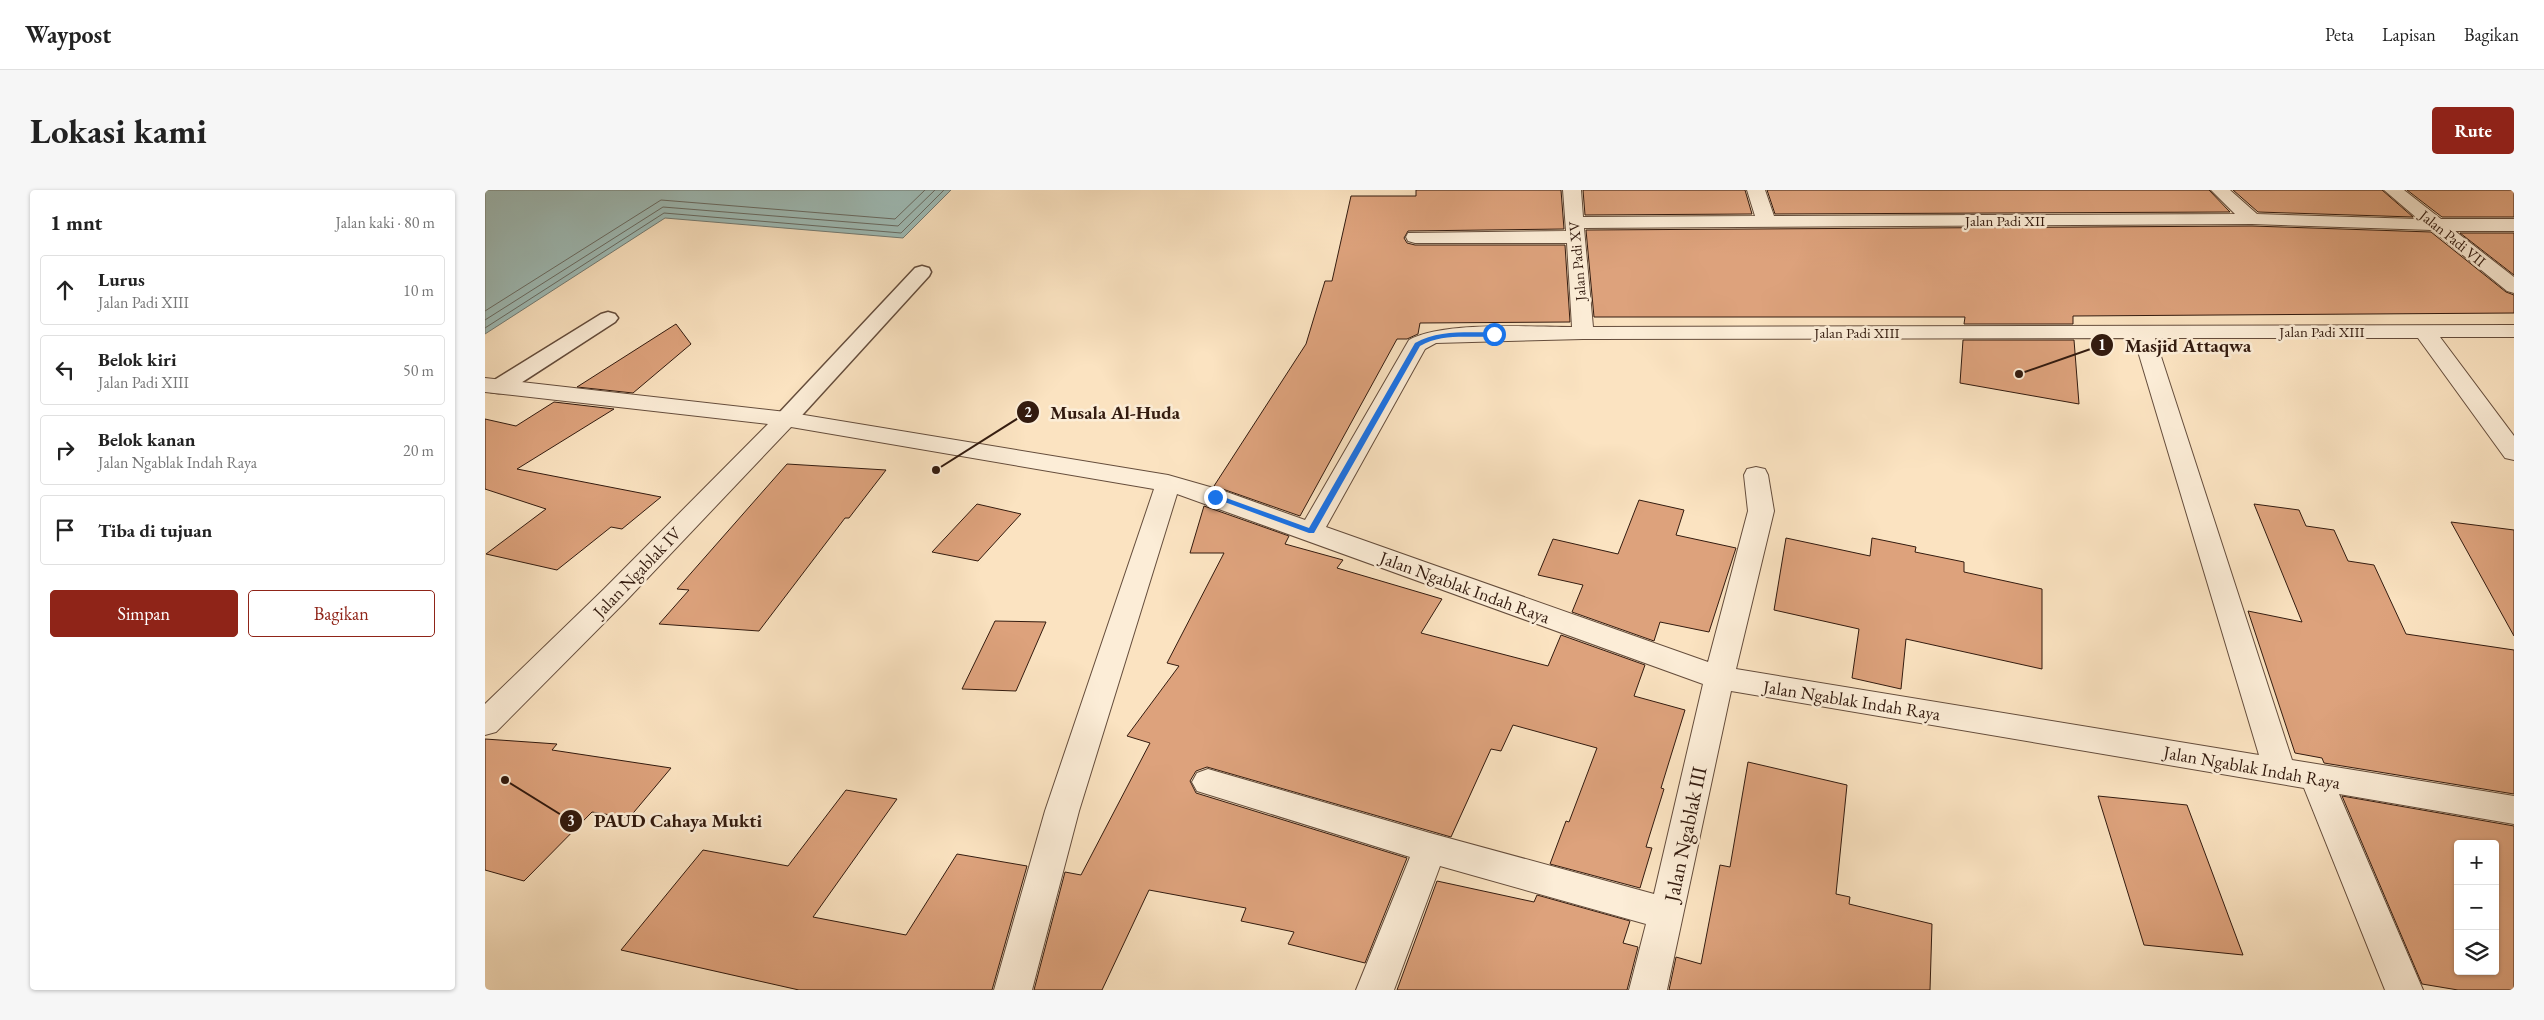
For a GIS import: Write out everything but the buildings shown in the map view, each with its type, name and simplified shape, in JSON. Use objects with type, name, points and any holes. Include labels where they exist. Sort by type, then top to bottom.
[{"type":"street","name":"Jalan Padi XV","points":[[1572,190],[1583,332]]},
{"type":"street","points":[[1756,190],[1766,220]]},
{"type":"street","points":[[2220,190],[2252,219]]},
{"type":"street","name":"Jalan Padi VII","points":[[2393,190],[2514,287]]},
{"type":"street","name":"Jalan Padi XII","points":[[1415,237],[1766,220],[2252,219],[2437,225],[2514,225]]},
{"type":"street","points":[[2424,331],[2514,453]]},
{"type":"street","name":"Jalan Padi XIII","points":[[1311,531],[1417,344],[1429,338],[1444,335],[1583,332],[2514,331]]},
{"type":"street","points":[[2142,332],[2280,771]]},
{"type":"street","name":"Jalan Ngablak Indah Raya","points":[[490,390],[786,419],[1171,484],[1215,497],[1719,678],[2514,810]]},
{"type":"street","name":"Jalan Ngablak IV","points":[[485,723],[614,596],[786,419]]},
{"type":"street","name":"Jalan Ngablak III","points":[[1647,990],[1667,914],[1719,678],[1761,510],[1756,475]]},
{"type":"street","points":[[1013,990],[1062,811],[1171,484]]},
{"type":"street","points":[[2316,778],[2404,990]]},
{"type":"street","points":[[1208,782],[1430,848],[1667,914]]},
{"type":"street","points":[[1375,990],[1430,848]]},
{"type":"lane","points":[[786,419],[922,272]]},
{"type":"lane","points":[[490,390],[608,318]]},
{"type":"water","points":[[485,190],[951,190],[903,238],[665,218],[485,334]]},
{"type":"place","name":"Masjid Attaqwa","points":[[2019,374]]},
{"type":"place","name":"Musala Al-Huda","points":[[936,470]]},
{"type":"place","name":"PAUD Cahaya Mukti","points":[[505,780]]},
{"type":"route","points":[[1215,497],[1311,531],[1417,344],[1429,338],[1444,335],[1494,334]]}]
